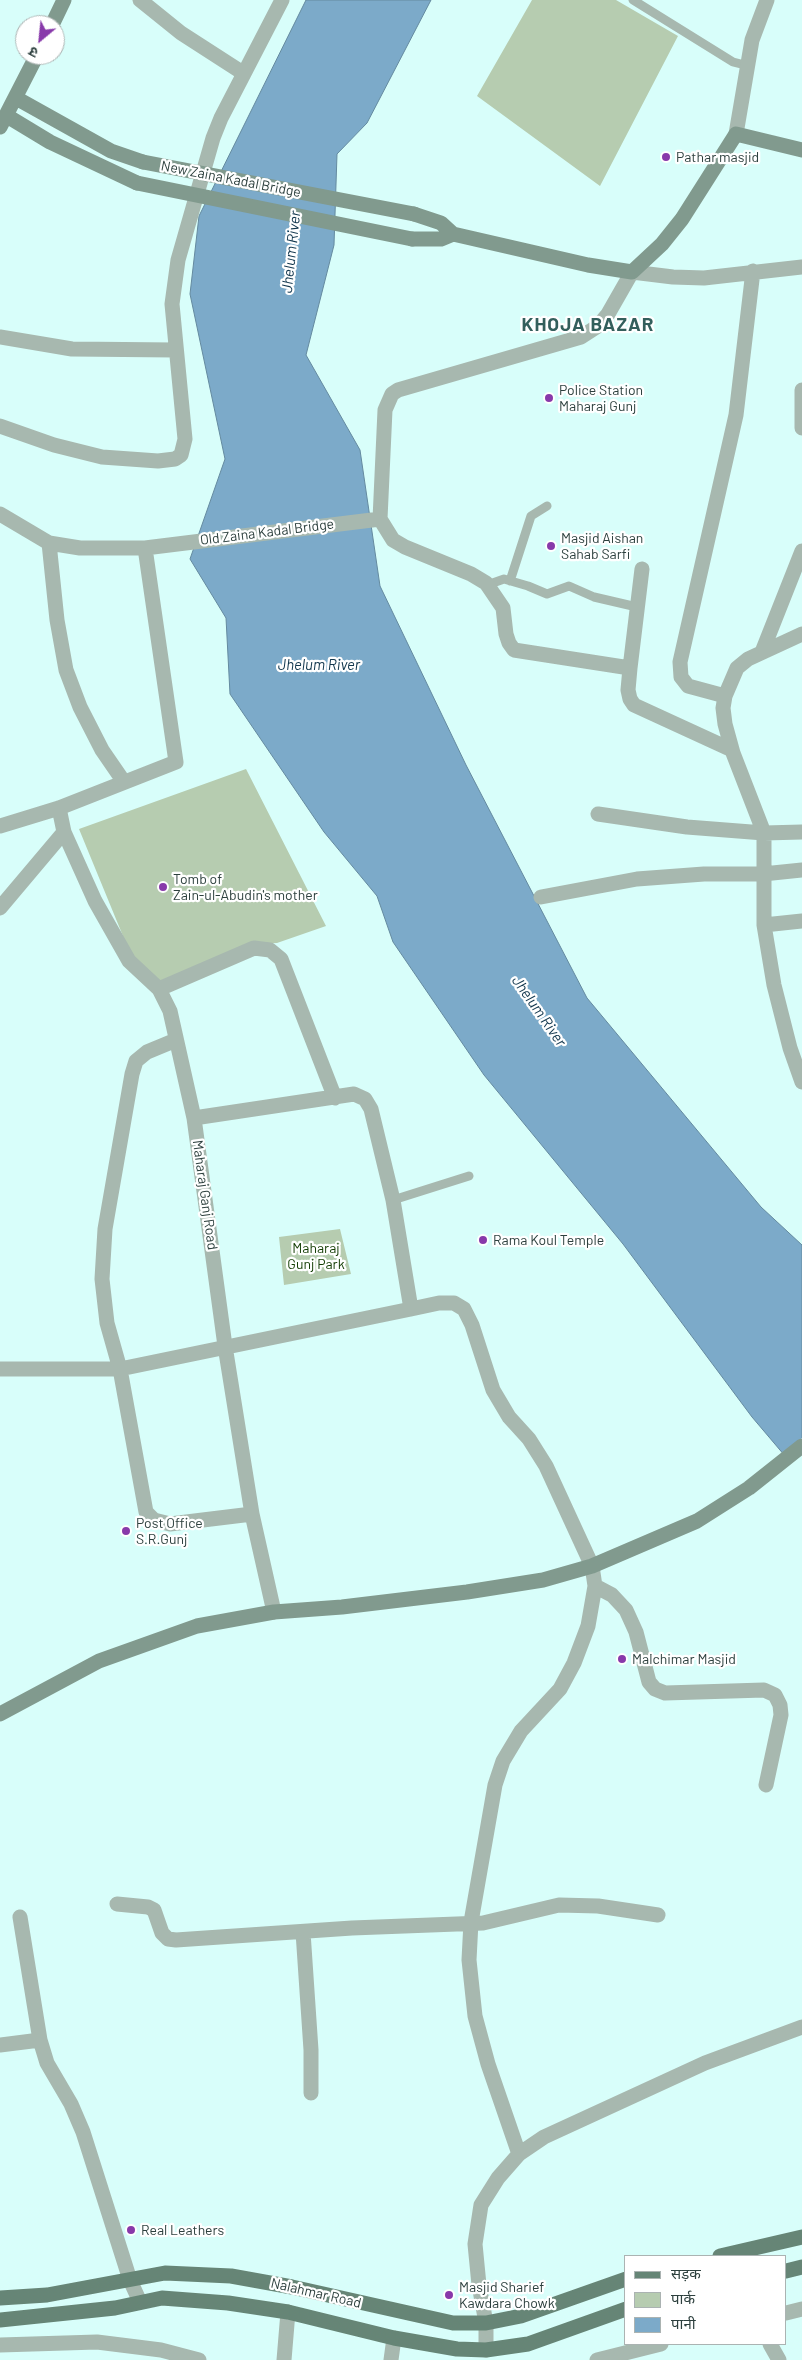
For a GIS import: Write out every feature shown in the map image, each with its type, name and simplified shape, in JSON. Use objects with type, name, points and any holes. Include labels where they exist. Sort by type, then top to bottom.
[{"type":"main road","points":[[724,2255],[802,2237]]},
{"type":"main road","points":[[787,2271],[802,2267]]},
{"type":"main road","name":"Nalahmar Road","points":[[0,2298],[47,2295],[165,2273],[231,2276],[292,2287],[453,2324],[486,2324],[521,2316],[624,2280]]},
{"type":"main road","name":"Nalahmar Road","points":[[0,2320],[52,2315],[162,2298],[288,2312],[457,2355],[528,2344],[624,2310]]},
{"type":"street","points":[[57,15],[64,0]]},
{"type":"street","points":[[140,0],[181,33],[243,73]]},
{"type":"street","points":[[0,426],[82,453],[123,459],[158,461],[175,460],[181,455],[185,439],[172,304],[178,260],[208,152],[221,118],[282,0]]},
{"type":"street","points":[[630,668],[514,650],[509,643],[503,608],[487,585],[471,574],[405,547],[393,540],[375,519],[384,410],[392,394],[398,390],[581,337],[598,326],[608,314],[632,272],[662,244],[682,219],[736,134],[752,40],[767,0]]},
{"type":"street","points":[[4,121],[32,65]]},
{"type":"street","name":"New Zaina Kadal Bridge","points":[[4,121],[137,183],[412,239],[441,239],[453,234],[441,223],[414,214],[143,162],[111,151],[16,98]]},
{"type":"street","points":[[736,134],[802,150]]},
{"type":"street","points":[[453,234],[588,265],[673,277],[704,278],[802,267]]},
{"type":"street","points":[[725,696],[688,686],[681,677],[680,662],[736,415],[753,271]]},
{"type":"street","points":[[0,338],[72,349],[175,350]]},
{"type":"street","points":[[802,390],[802,428]]},
{"type":"street","points":[[0,514],[49,543],[57,620],[66,670],[80,707],[102,750],[124,782]]},
{"type":"street","name":"Old Zaina Kadal Bridge","points":[[49,543],[80,548],[145,548],[375,519]]},
{"type":"street","points":[[0,826],[59,808],[176,762],[145,548]]},
{"type":"street","points":[[762,652],[802,551]]},
{"type":"street","points":[[642,569],[630,668],[628,690],[630,699],[634,705],[732,750]]},
{"type":"street","points":[[802,634],[748,659],[737,668],[725,696],[723,708],[732,750],[764,833],[764,925],[781,1012],[790,1048],[802,1082]]},
{"type":"street","name":"Maharaj Ganj Road","points":[[59,808],[64,832],[95,901],[129,961],[159,989],[170,1011],[194,1118],[224,1346],[252,1514],[274,1612]]},
{"type":"street","points":[[598,814],[687,827],[764,833],[802,832]]},
{"type":"street","points":[[0,908],[64,832]]},
{"type":"street","points":[[541,897],[637,879],[704,874],[763,874],[802,870]]},
{"type":"street","points":[[764,925],[802,921]]},
{"type":"street","points":[[159,989],[254,948],[270,950],[280,959],[335,1098]]},
{"type":"street","points":[[176,1040],[147,1052],[136,1061],[130,1081],[105,1229],[102,1279],[107,1323],[120,1369],[146,1512],[154,1520],[170,1524],[252,1514]]},
{"type":"street","points":[[194,1118],[354,1094],[365,1099],[371,1109],[393,1200],[411,1309]]},
{"type":"street","points":[[0,1369],[120,1369],[439,1303],[454,1303],[464,1309],[472,1325],[493,1390],[510,1416],[530,1439],[546,1466],[592,1566],[595,1586],[588,1626],[574,1663],[560,1689],[521,1731],[503,1762],[495,1785],[471,1922],[469,1960],[475,2016],[488,2064],[519,2154]]},
{"type":"street","points":[[0,1714],[99,1661],[197,1626],[274,1612],[342,1607],[543,1580],[592,1566],[696,1521],[749,1488],[802,1446]]},
{"type":"street","points":[[595,1586],[612,1595],[626,1610],[636,1632],[649,1682],[655,1689],[665,1693],[764,1690],[775,1695],[780,1705],[781,1715],[766,1785]]},
{"type":"street","points":[[117,1904],[148,1906],[154,1910],[162,1933],[168,1939],[176,1940],[502,1920],[559,1905],[598,1906],[658,1915]]},
{"type":"street","points":[[20,1917],[40,2040],[47,2063],[71,2104],[83,2132],[130,2280],[140,2302]]},
{"type":"street","points":[[303,1932],[312,2050],[311,2093]]},
{"type":"street","points":[[486,2350],[486,2324],[479,2285],[475,2244],[481,2205],[498,2178],[519,2154],[544,2137],[697,2066],[802,2027]]},
{"type":"street","points":[[0,2045],[40,2040]]},
{"type":"street","points":[[787,2313],[802,2309]]},
{"type":"street","points":[[284,2360],[288,2312]]},
{"type":"street","points":[[392,2360],[394,2338]]},
{"type":"street","points":[[0,2345],[97,2342],[161,2350],[199,2360]]},
{"type":"street","points":[[597,2360],[657,2345]]},
{"type":"street","points":[[771,2345],[779,2360]]},
{"type":"lane","points":[[633,0],[733,62],[749,66]]},
{"type":"lane","points":[[510,580],[531,516],[547,506]]},
{"type":"lane","points":[[487,585],[504,579],[547,594],[569,586],[594,597],[637,607]]},
{"type":"lane","points":[[393,1200],[469,1176]]},
{"type":"green space","points":[[532,0],[616,0],[678,36],[600,186],[477,96]]},
{"type":"green space","points":[[246,769],[326,926],[277,943],[254,944],[158,983],[132,958],[79,829]]},
{"type":"green space","name":"Maharaj Gunj Park","points":[[340,1229],[351,1274],[284,1285],[279,1237]]},
{"type":"water","name":"Jhelum River","points":[[306,0],[431,0],[367,123],[337,154],[334,245],[306,355],[360,450],[380,586],[466,765],[587,998],[761,1207],[802,1245],[802,1476],[752,1417],[623,1244],[484,1075],[393,942],[377,896],[324,832],[230,694],[226,618],[190,559],[225,459],[190,294],[199,216]]},
{"type":"pier","points":[[802,1438],[802,1478],[801,1478],[781,1455]]},
{"type":"place","name":"Pathar masjid","points":[[666,157]]},
{"type":"place","name":"Police Station Maharaj Gunj","points":[[549,398]]},
{"type":"place","name":"Masjid Aishan Sahab Sarfi","points":[[551,546]]},
{"type":"place","name":"Tomb of Zain-ul-Abudin's mother","points":[[163,887]]},
{"type":"place","name":"Rama Koul Temple","points":[[483,1240]]},
{"type":"place","name":"Post Office S.R.Gunj","points":[[126,1531]]},
{"type":"place","name":"Malchimar Masjid","points":[[622,1659]]},
{"type":"place","name":"Real Leathers","points":[[131,2230]]},
{"type":"place","name":"Masjid Sharief Kawdara Chowk","points":[[449,2295]]},
{"type":"district","name":"KHOJA BAZAR","points":[[588,325]]}]
